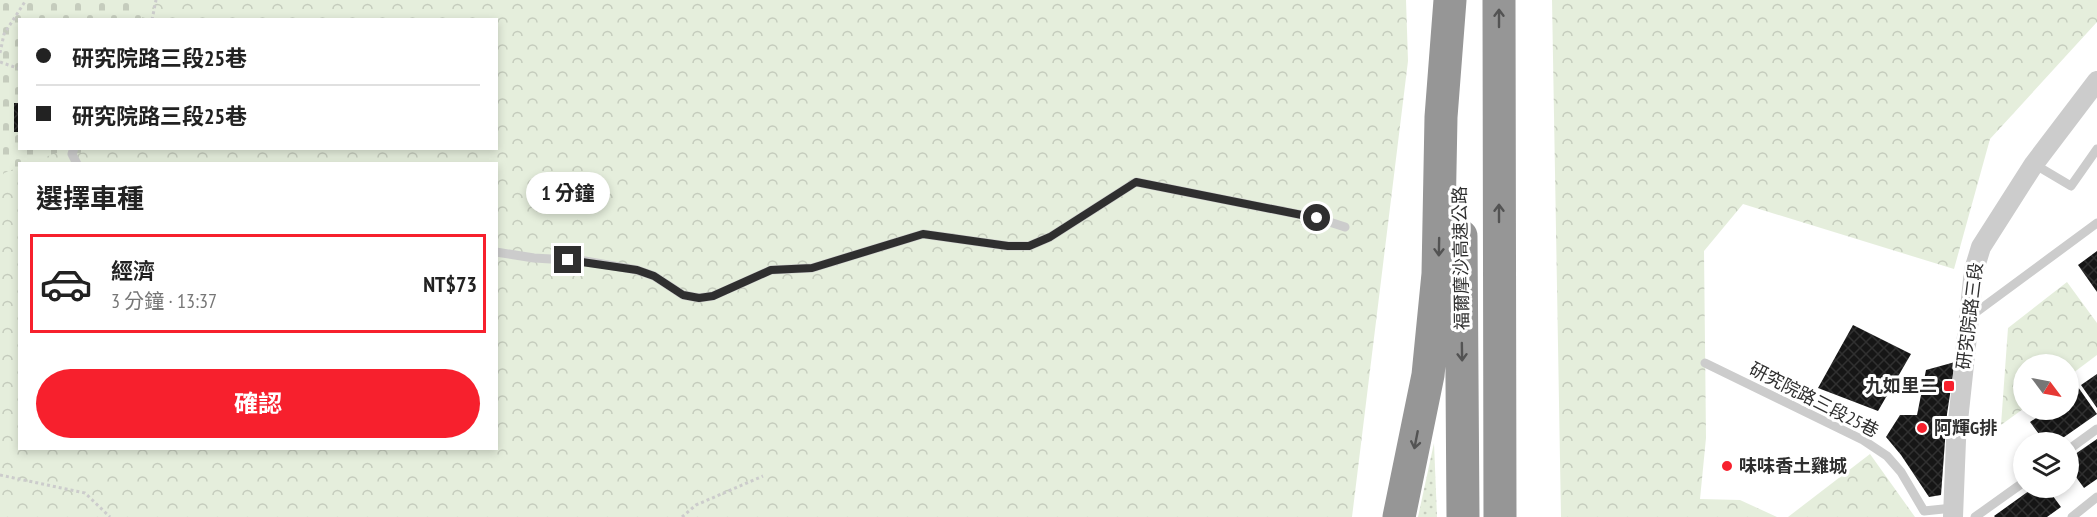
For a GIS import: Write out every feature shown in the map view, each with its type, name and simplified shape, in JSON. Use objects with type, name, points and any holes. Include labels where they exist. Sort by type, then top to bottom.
[{"type":"highway","points":[[1399,517],[1428,375],[1438,274],[1441,117],[1450,0]]},
{"type":"highway","name":"福爾摩沙高速公路","points":[[1458,0],[1463,517]]},
{"type":"highway","name":"福爾摩沙高速公路","points":[[1499,0],[1500,517]]},
{"type":"highway","points":[[1499,440],[1507,517]]},
{"type":"street","name":"研究院路三段","points":[[1953,513],[1956,440],[1974,270],[1981,247],[2034,164],[2097,81]]},
{"type":"lane","points":[[2034,164],[2071,186],[2097,149]]},
{"type":"lane","points":[[498,252],[534,258],[585,261],[637,270],[654,276],[683,295],[699,298],[713,296],[771,270],[812,268],[923,234],[1008,246],[1029,246],[1050,237],[1136,182],[1317,218],[1345,226]]},
{"type":"lane","points":[[1969,317],[2097,223]]},
{"type":"lane","name":"研究院路三段25巷","points":[[1705,363],[1863,440],[1887,456],[1901,472],[1924,512],[1953,513]]},
{"type":"lane","points":[[2079,442],[2097,429]]},
{"type":"lane","points":[[1975,517],[2013,490]]},
{"type":"lane","points":[[2072,517],[2097,497]]},
{"type":"path","points":[[0,53],[4,34],[26,0]]},
{"type":"path","points":[[152,18],[156,0]]},
{"type":"path","points":[[0,62],[18,68]]},
{"type":"path","points":[[0,475],[85,493],[110,517]]},
{"type":"path","points":[[682,517],[696,506],[763,476]]},
{"type":"green space","points":[[0,0],[1406,0],[1408,61],[1352,517],[0,517]]},
{"type":"green space","points":[[0,0],[141,0],[142,18],[18,18],[18,150],[95,150],[64,156],[56,153],[33,162],[18,162],[18,167],[4,173],[0,179]]},
{"type":"green space","points":[[1552,0],[2097,0],[2097,22],[1990,139],[1954,269],[1743,204],[1704,251],[1706,438],[1700,499],[1740,500],[1777,517],[1561,517]]},
{"type":"green space","points":[[2067,282],[2097,323],[2097,355],[2079,368],[2079,354],[2013,354],[2013,416],[2001,425],[2008,328]]},
{"type":"green space","points":[[1434,443],[1437,517],[1418,517]]},
{"type":"green space","points":[[1870,454],[1915,517],[1788,517]]},
{"type":"building","points":[[14,103],[18,103],[18,132],[14,132]]},
{"type":"building","points":[[2097,251],[2097,292],[2078,265]]},
{"type":"building","points":[[1853,325],[1911,354],[1878,411],[1818,388]]},
{"type":"building","points":[[1955,362],[1947,414],[1941,495],[1929,497],[1886,437],[1900,415],[1917,415],[1926,370]]},
{"type":"building","points":[[2097,374],[2097,408],[2081,385]]},
{"type":"building","points":[[2079,388],[2097,414],[2071,432],[2038,432],[2030,422],[2033,420],[2079,420]]},
{"type":"building","points":[[2097,439],[2097,479],[2084,488],[2079,481],[2079,451]]},
{"type":"building","points":[[2019,498],[2054,498],[2061,507],[2047,517],[1994,516]]},
{"type":"place","name":"九如里二","points":[[1949,386]]},
{"type":"place","name":"阿輝G排","points":[[1922,428]]},
{"type":"place","name":"味味香土雞城","points":[[1727,466]]},
{"type":"route","points":[[568,260],[637,270],[654,276],[683,295],[699,298],[713,296],[771,270],[812,268],[923,234],[969,242],[1029,246],[1050,237],[1136,182],[1317,218]]}]
